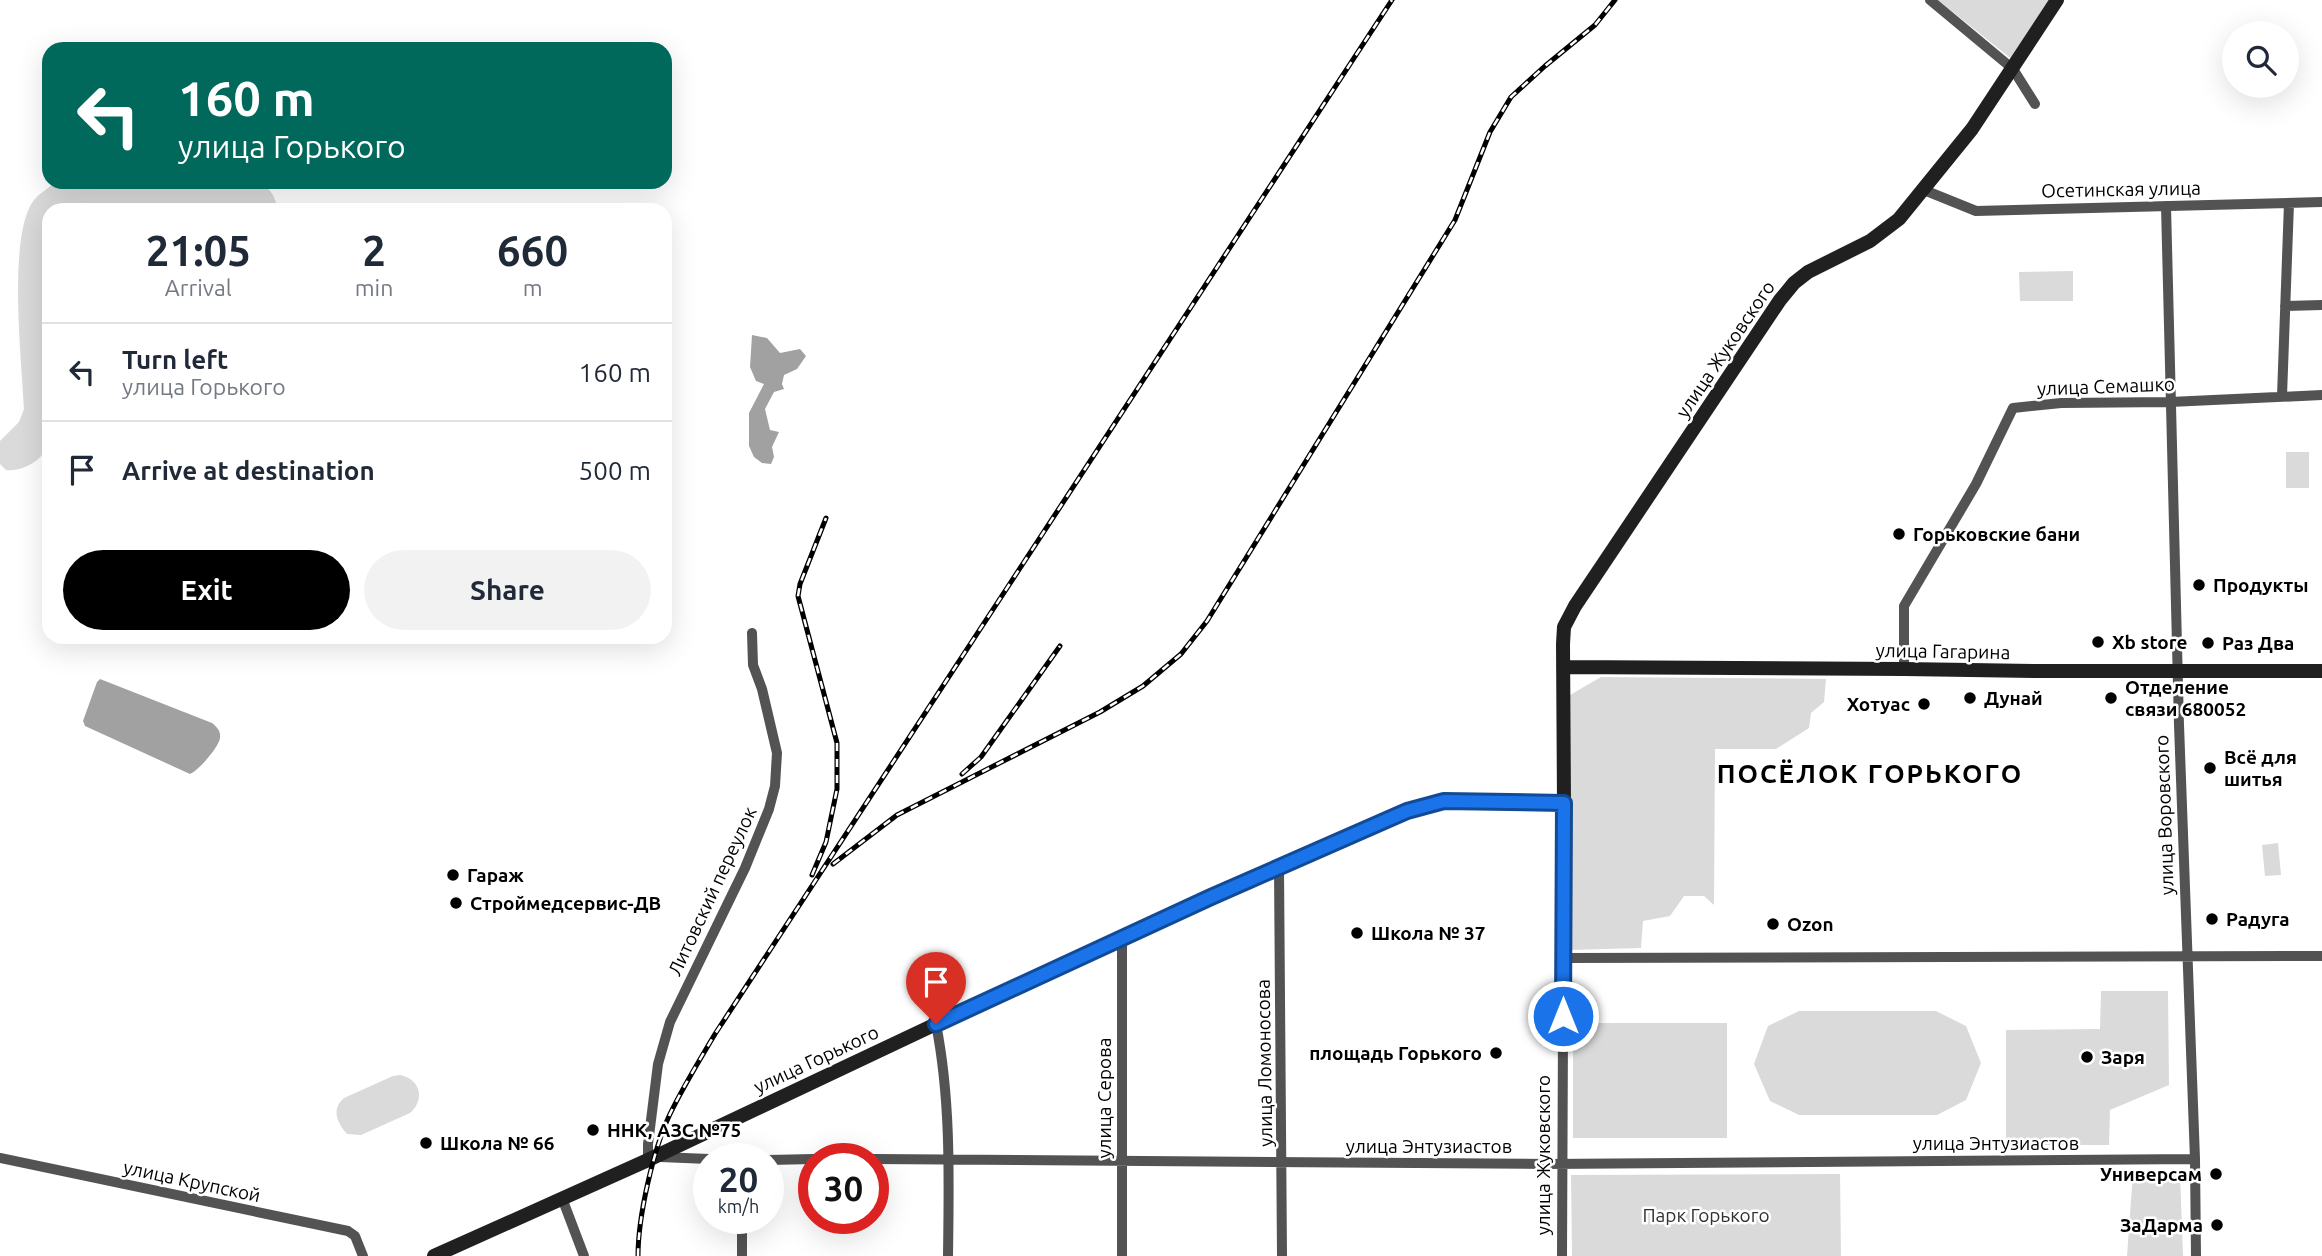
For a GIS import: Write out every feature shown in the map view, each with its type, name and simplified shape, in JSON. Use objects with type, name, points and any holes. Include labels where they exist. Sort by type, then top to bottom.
[{"type":"main road","name":"улица Жуковского","points":[[1563,667],[1564,627],[1575,606],[1780,300],[1794,283],[1808,272],[1870,240],[1899,219],[1972,129],[2057,0]]},
{"type":"main road","name":"улица Гагарина","points":[[1563,667],[2322,671]]},
{"type":"main road","points":[[1563,667],[1564,803]]},
{"type":"main road","name":"улица Горького","points":[[434,1256],[652,1158],[1211,897],[1407,811],[1444,801],[1564,803]]},
{"type":"street","points":[[1930,0],[2013,69],[2035,104]]},
{"type":"street","name":"Осетинская улица","points":[[1924,190],[1976,211],[2322,202]]},
{"type":"street","points":[[2283,396],[2289,203]]},
{"type":"street","name":"улица Воровского","points":[[2166,206],[2177,671],[2195,1159],[2196,1256]]},
{"type":"street","points":[[2286,306],[2322,305]]},
{"type":"street","name":"улица Семашко","points":[[1904,669],[1904,606],[1976,484],[2013,408],[2061,403],[2170,402],[2322,395]]},
{"type":"street","name":"Литовский переулок","points":[[652,1158],[648,1144],[658,1064],[666,1032],[678,1002],[745,868],[769,809],[775,786],[776,753],[762,689],[752,665],[752,634]]},
{"type":"street","name":"улица Жуковского","points":[[1563,1256],[1564,803]]},
{"type":"street","name":"улица Ломоносова","points":[[1279,869],[1282,1256]]},
{"type":"street","name":"улица Серова","points":[[1122,939],[1122,1256]]},
{"type":"street","points":[[1563,958],[2322,956]]},
{"type":"street","points":[[936,1024],[944,1062],[948,1256]]},
{"type":"street","name":"улица Крупской","points":[[0,1158],[348,1231],[355,1236],[363,1256]]},
{"type":"street","points":[[652,1158],[693,1158]]},
{"type":"street","name":"улица Энтузиастов","points":[[889,1159],[1562,1164],[2195,1159]]},
{"type":"street","points":[[562,1198],[584,1256]]},
{"type":"street","points":[[741,1234],[742,1256]]},
{"type":"green space","points":[[1938,0],[2062,0],[2014,61]]},
{"type":"green space","points":[[47,189],[268,189],[276,203],[42,203],[42,454],[33,463],[20,469],[6,470],[0,464],[0,441],[19,422],[24,409],[18,269],[26,217],[34,200]]},
{"type":"green space","points":[[2073,271],[2073,301],[2020,301],[2019,272]]},
{"type":"green space","points":[[2286,452],[2309,452],[2309,488],[2286,488]]},
{"type":"green space","points":[[1601,677],[1826,679],[1824,702],[1811,713],[1809,728],[1776,749],[1715,749],[1714,905],[1704,896],[1684,896],[1670,916],[1643,921],[1641,948],[1569,950],[1570,695]]},
{"type":"green space","points":[[2278,843],[2281,875],[2265,876],[2262,845]]},
{"type":"green space","name":"Заря","points":[[2101,991],[2168,991],[2169,1085],[2110,1110],[2109,1145],[2006,1145],[2006,1030],[2100,1029]]},
{"type":"green space","points":[[1799,1011],[1936,1011],[1966,1026],[1981,1063],[1966,1100],[1937,1115],[1799,1115],[1770,1101],[1754,1064],[1768,1026]]},
{"type":"green space","points":[[1573,1023],[1727,1023],[1727,1138],[1573,1138]]},
{"type":"green space","points":[[400,1075],[416,1085],[419,1096],[415,1108],[410,1113],[361,1135],[347,1134],[337,1116],[340,1102]]},
{"type":"green space","points":[[2133,1173],[2180,1173],[2183,1256],[2127,1256]]},
{"type":"green space","name":"Парк Горького","points":[[1840,1174],[1841,1256],[1572,1256],[1571,1175]]},
{"type":"shaded area","points":[[752,335],[767,338],[780,353],[800,349],[806,356],[797,369],[784,375],[784,389],[774,392],[765,409],[770,430],[779,432],[772,447],[774,457],[771,464],[762,463],[754,457],[749,446],[749,413],[764,384],[756,381],[750,367]]},
{"type":"shaded area","points":[[100,679],[212,723],[220,733],[216,747],[203,764],[190,774],[85,726],[83,721]]},
{"type":"railway","points":[[638,1256],[644,1203],[658,1146],[675,1104],[715,1034],[1392,0]]},
{"type":"railway","points":[[833,864],[897,815],[1100,712],[1143,686],[1181,654],[1207,621],[1455,220],[1490,132],[1511,97],[1595,25],[1615,0]]},
{"type":"railway","points":[[812,875],[826,842],[837,789],[837,743],[798,596],[800,584],[826,518]]},
{"type":"railway","points":[[962,774],[981,757],[1060,646]]},
{"type":"place","name":"Горьковские бани","points":[[1899,534]]},
{"type":"place","name":"Продукты","points":[[2199,585]]},
{"type":"place","name":"Xb store","points":[[2098,642]]},
{"type":"place","name":"Раз Два","points":[[2208,643]]},
{"type":"place","name":"Дунай","points":[[1970,698]]},
{"type":"place","name":"Отделение связи 680052","points":[[2111,698]]},
{"type":"place","name":"Хотуас","points":[[1924,704]]},
{"type":"place","name":"Всё для шитья","points":[[2210,768]]},
{"type":"place","name":"Гараж","points":[[453,875]]},
{"type":"place","name":"Строймедсервис-ДВ","points":[[456,903]]},
{"type":"place","name":"Радуга","points":[[2212,919]]},
{"type":"place","name":"Ozon","points":[[1773,924]]},
{"type":"place","name":"Школа № 37","points":[[1357,933]]},
{"type":"place","name":"площадь Горького","points":[[1496,1053]]},
{"type":"place","name":"Заря","points":[[2087,1057]]},
{"type":"place","name":"ННК, АЗС №75","points":[[593,1130]]},
{"type":"place","name":"Школа № 66","points":[[426,1143]]},
{"type":"place","name":"Универсам","points":[[2216,1174]]},
{"type":"place","name":"ЗаДарма","points":[[2217,1225]]},
{"type":"district","name":"ПОСЁЛОК ГОРЬКОГО","points":[[1870,774]]},
{"type":"route","points":[[936,1024],[1211,897],[1407,811],[1444,801],[1564,803],[1563,1016]]}]
